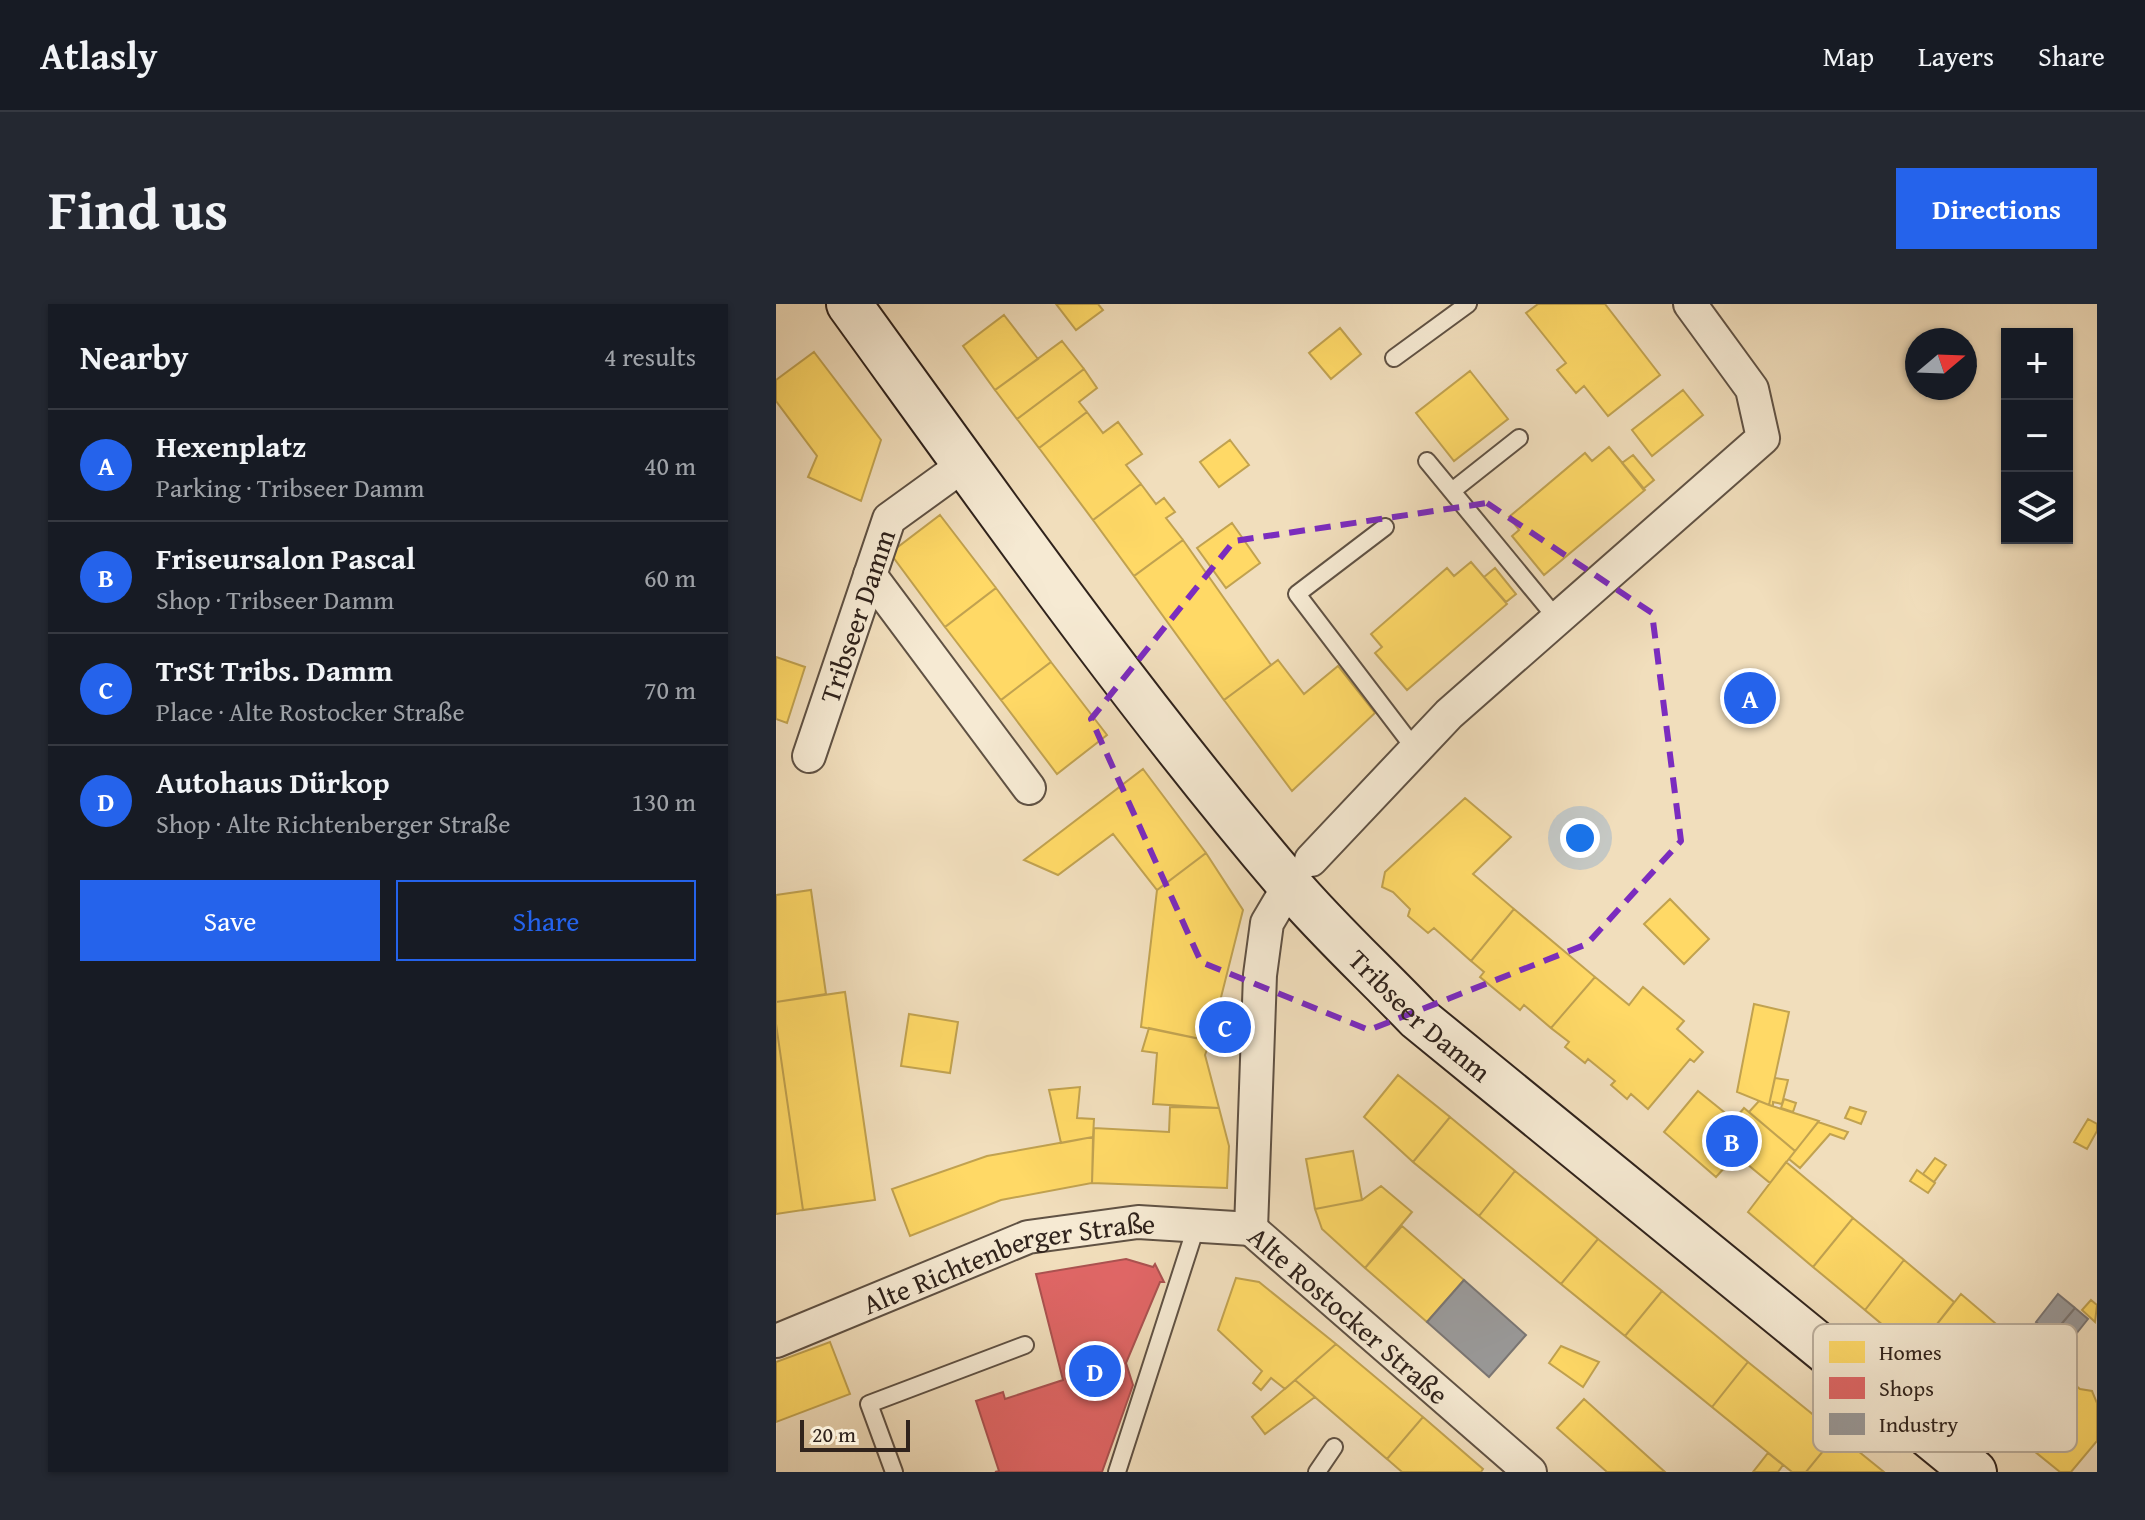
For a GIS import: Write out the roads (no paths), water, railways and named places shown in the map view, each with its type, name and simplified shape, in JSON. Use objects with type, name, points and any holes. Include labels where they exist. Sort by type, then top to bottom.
[{"type":"main road","name":"Tribseer Damm","points":[[849,304],[1145,705],[1300,872],[1418,1018],[1813,1341]]},
{"type":"main road","name":"Tribseer Damm","points":[[1950,1452],[1974,1472]]},
{"type":"street","points":[[1300,872],[1449,714],[1763,438],[1752,389],[1690,304]]},
{"type":"street","name":"Tribseer Damm","points":[[809,756],[889,519],[965,464]]},
{"type":"street","points":[[870,575],[1029,788]]},
{"type":"street","name":"Alte Rostocker Straße","points":[[1300,872],[1267,923],[1260,975],[1251,1229],[1530,1472]]},
{"type":"street","name":"Alte Richtenberger Straße","points":[[776,1341],[1028,1237],[1138,1222],[1251,1229]]},
{"type":"lane","points":[[1394,358],[1468,304]]},
{"type":"lane","points":[[1452,491],[1519,438]]},
{"type":"lane","points":[[1427,461],[1558,620]]},
{"type":"lane","points":[[1385,527],[1297,594],[1415,749]]},
{"type":"lane","points":[[1117,1472],[1196,1227]]},
{"type":"lane","points":[[894,1472],[869,1404],[1025,1345]]},
{"type":"lane","points":[[1317,1472],[1334,1447]]},
{"type":"place","name":"Hexenplatz","points":[[1750,698]]},
{"type":"place","name":"TrSt Tribs. Damm","points":[[1225,1027]]},
{"type":"place","name":"Friseursalon Pascal","points":[[1732,1141]]},
{"type":"place","name":"Autohaus Dürkop","points":[[1095,1371]]}]
